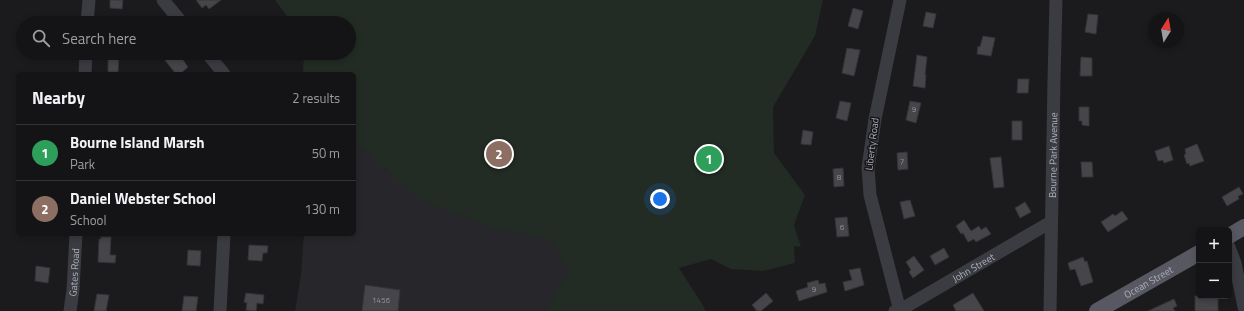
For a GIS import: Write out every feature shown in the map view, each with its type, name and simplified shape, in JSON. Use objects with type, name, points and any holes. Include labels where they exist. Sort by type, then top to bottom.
[{"type":"main road","points":[[1232,234],[1244,227]]},
{"type":"main road","name":"Ocean Street","points":[[1106,309],[1196,255]]},
{"type":"street","points":[[88,16],[89,0]]},
{"type":"street","points":[[163,0],[176,16]]},
{"type":"street","name":"Liberty Road","points":[[899,311],[870,195],[868,168],[875,119],[900,0]]},
{"type":"street","name":"Bourne Park Avenue","points":[[1050,311],[1056,0]]},
{"type":"street","points":[[85,72],[86,60]]},
{"type":"street","points":[[213,60],[222,72]]},
{"type":"street","name":"John Street","points":[[899,311],[1051,222]]},
{"type":"street","name":"Gates Road","points":[[70,311],[73,290],[76,236]]},
{"type":"street","points":[[220,311],[224,236]]},
{"type":"street","points":[[1232,255],[1244,307]]},
{"type":"shaded area","points":[[275,0],[823,0],[815,36],[773,107],[774,153],[805,195],[794,225],[801,247],[794,246],[795,263],[763,271],[731,269],[711,259],[679,268],[704,307],[705,311],[546,311],[569,270],[549,239],[493,228],[416,198],[356,141],[356,72],[303,72],[304,60],[356,60],[356,16],[287,16]]},
{"type":"shaded area","points":[[644,0],[644,311],[295,311],[301,275],[304,236],[356,236],[356,72],[354,72],[351,60],[356,60],[356,22]]},
{"type":"building","points":[[110,0],[123,0],[122,9],[110,8]]},
{"type":"building","points":[[196,0],[221,0],[209,9],[206,5],[202,8]]},
{"type":"building","points":[[853,8],[863,11],[858,29],[848,26]]},
{"type":"building","points":[[926,12],[936,14],[933,28],[923,26]]},
{"type":"building","points":[[1088,14],[1098,15],[1096,34],[1085,32]]},
{"type":"building","points":[[983,36],[995,38],[991,56],[977,54],[978,46],[980,47]]},
{"type":"building","points":[[847,48],[860,50],[854,76],[842,73]]},
{"type":"building","points":[[917,55],[927,57],[925,88],[913,86]]},
{"type":"building","points":[[1081,57],[1092,58],[1092,76],[1080,76]]},
{"type":"building","points":[[108,60],[119,60],[118,72],[108,72]]},
{"type":"building","points":[[165,60],[183,60],[188,67],[182,72],[174,72]]},
{"type":"building","points":[[1018,79],[1029,79],[1028,93],[1017,93]]},
{"type":"building","points":[[840,101],[851,103],[847,121],[836,118]]},
{"type":"building","points":[[910,101],[921,103],[916,123],[906,120]]},
{"type":"building","points":[[1079,107],[1089,107],[1089,126],[1082,125],[1082,121],[1079,121]]},
{"type":"building","points":[[1012,121],[1022,121],[1022,140],[1012,140]]},
{"type":"building","points":[[803,130],[813,132],[811,145],[801,144]]},
{"type":"building","points":[[1197,144],[1204,161],[1190,166],[1189,163],[1187,164],[1184,155],[1186,154],[1185,149]]},
{"type":"building","points":[[1169,146],[1173,160],[1164,163],[1163,160],[1158,161],[1155,151]]},
{"type":"building","points":[[907,152],[908,169],[898,170],[897,153]]},
{"type":"building","points":[[1001,157],[1004,187],[994,188],[990,158]]},
{"type":"building","points":[[1081,162],[1092,162],[1093,177],[1082,177]]},
{"type":"building","points":[[843,168],[844,186],[834,187],[833,169]]},
{"type":"building","points":[[1239,187],[1243,194],[1238,196],[1239,199],[1227,206],[1222,197]]},
{"type":"building","points":[[910,200],[915,216],[904,219],[900,202]]},
{"type":"building","points":[[1025,202],[1031,212],[1020,218],[1015,208]]},
{"type":"building","points":[[1122,211],[1128,219],[1108,232],[1101,222],[1113,214],[1115,216]]},
{"type":"building","points":[[847,217],[849,236],[837,237],[835,218]]},
{"type":"building","points":[[964,220],[971,231],[979,226],[981,230],[986,227],[991,234],[976,242],[974,239],[968,242],[963,233],[961,234],[956,226]]},
{"type":"building","points":[[101,237],[111,237],[110,255],[116,255],[115,263],[98,262],[99,239],[101,239]]},
{"type":"building","points":[[249,245],[268,246],[267,253],[263,253],[262,261],[248,260]]},
{"type":"building","points":[[944,248],[949,257],[935,265],[930,256]]},
{"type":"building","points":[[188,250],[201,251],[200,266],[187,265]]},
{"type":"building","points":[[914,256],[924,270],[913,278],[909,272],[911,270],[906,262]]},
{"type":"building","points":[[1083,257],[1085,262],[1087,261],[1093,282],[1081,286],[1075,269],[1070,270],[1068,263]]},
{"type":"building","points":[[36,266],[50,268],[48,283],[35,281]]},
{"type":"building","points":[[860,268],[864,285],[845,291],[843,282],[852,280],[849,270]]},
{"type":"building","points":[[818,280],[819,284],[825,283],[827,292],[799,301],[796,291],[808,287],[807,283]]},
{"type":"building","points":[[365,285],[400,290],[398,311],[362,311]]},
{"type":"building","points":[[246,293],[264,295],[263,304],[257,303],[256,311],[246,310],[247,303],[244,302]]},
{"type":"building","points":[[766,293],[773,301],[761,311],[757,311],[752,305]]},
{"type":"building","points":[[973,293],[984,311],[956,311],[953,305]]},
{"type":"building","points":[[97,294],[109,295],[106,311],[94,311]]},
{"type":"building","points":[[184,296],[198,297],[196,311],[182,311]]},
{"type":"building","points":[[1195,296],[1196,299],[1218,299],[1218,311],[1195,311]]},
{"type":"building","points":[[1174,299],[1177,306],[1173,308],[1175,311],[1148,311]]},
{"type":"place","name":"Daniel Webster School","points":[[499,154]]},
{"type":"place","name":"Bourne Island Marsh","points":[[709,159]]}]
